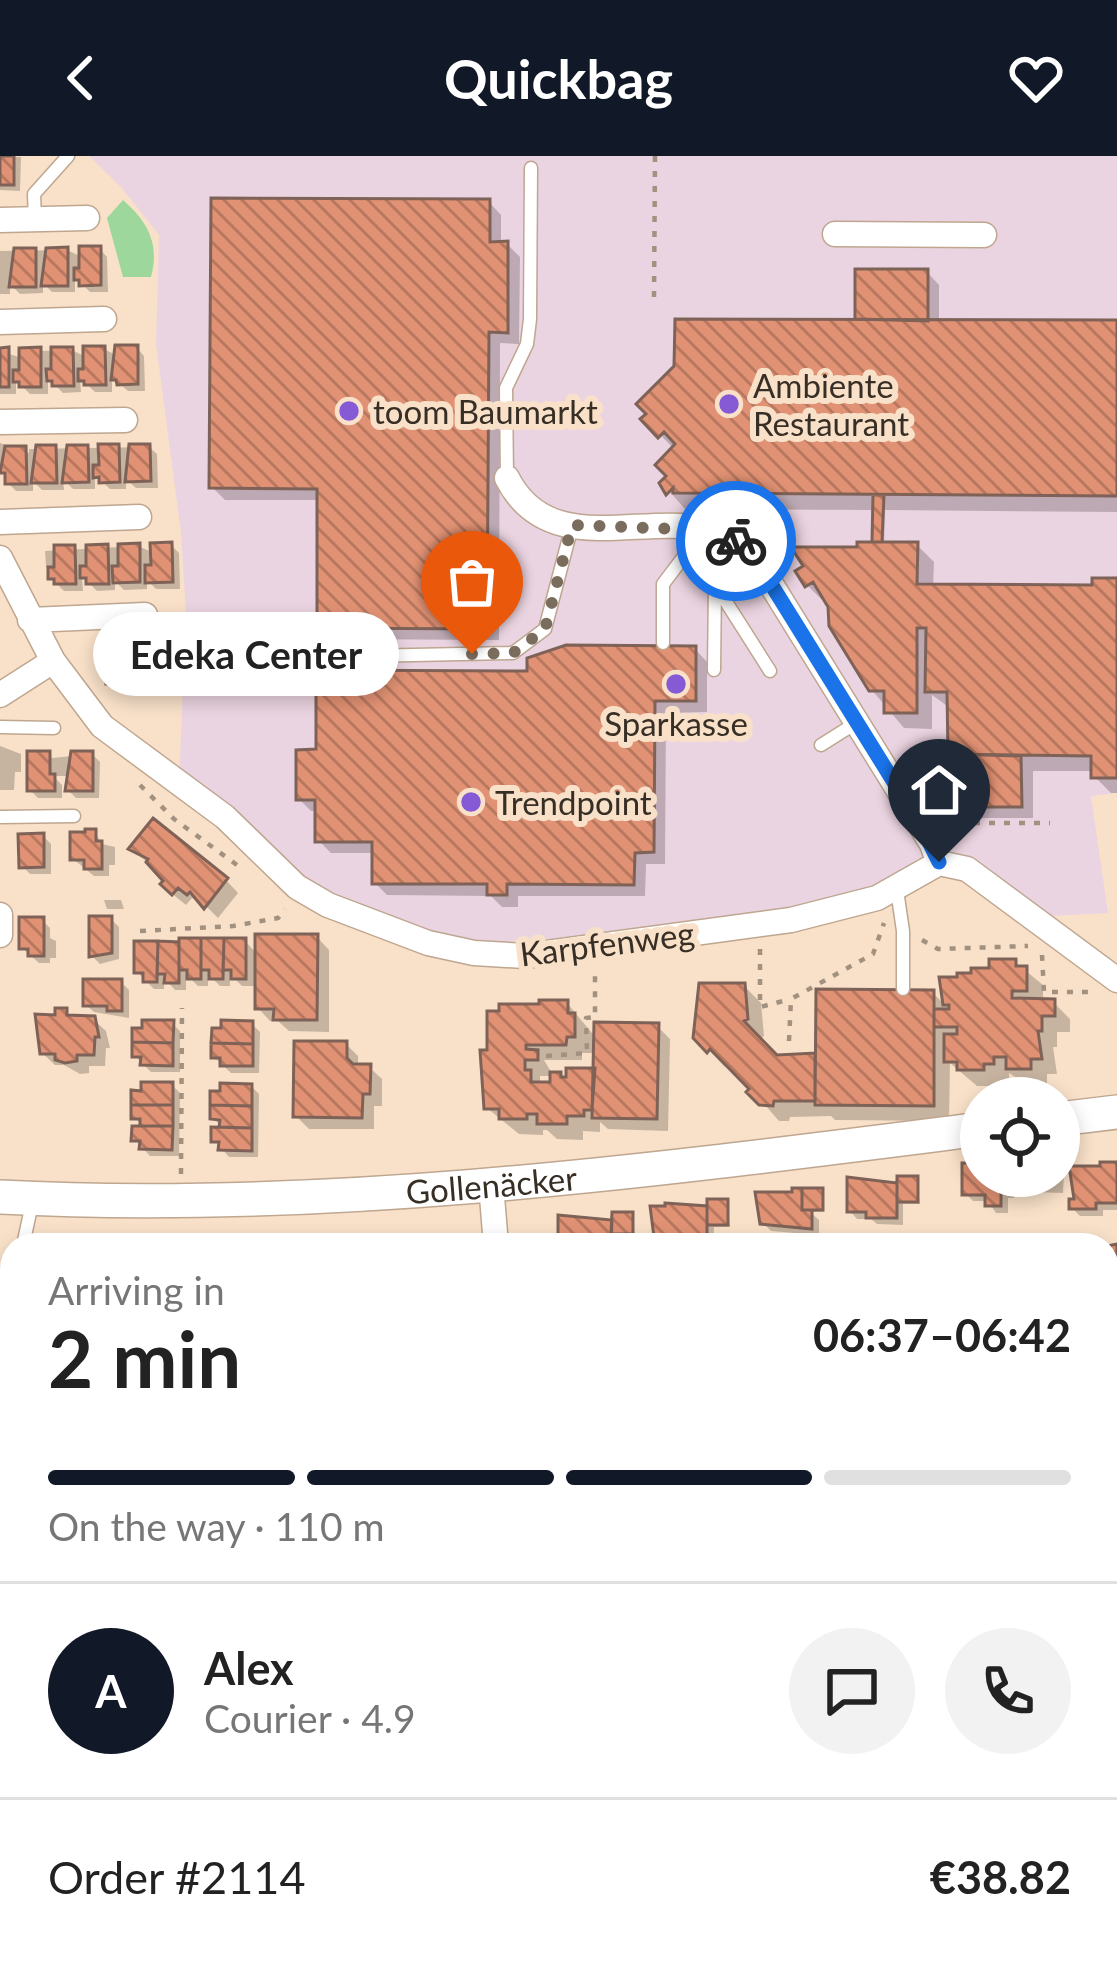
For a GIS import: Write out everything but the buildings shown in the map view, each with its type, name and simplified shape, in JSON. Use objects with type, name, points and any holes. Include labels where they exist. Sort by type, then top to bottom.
[{"type":"street","points":[[0,220],[87,218]]},
{"type":"street","points":[[835,234],[983,235]]},
{"type":"street","points":[[0,322],[104,320]]},
{"type":"street","points":[[0,422],[125,420]]},
{"type":"street","points":[[507,478],[530,510],[555,524],[705,530],[739,543],[761,568],[939,862],[968,869],[1117,980]]},
{"type":"street","points":[[0,522],[139,517]]},
{"type":"street","name":"Karpfenweg","points":[[0,558],[52,661],[102,726],[225,818],[297,887],[328,905],[428,943],[474,953],[525,956],[791,920],[851,908],[897,890],[939,862]]},
{"type":"street","points":[[30,620],[145,615]]},
{"type":"street","points":[[0,695],[52,661]]},
{"type":"street","points":[[0,915],[0,935]]},
{"type":"street","points":[[1080,1116],[1117,1112]]},
{"type":"street","name":"Gollenäcker","points":[[17,1198],[180,1201],[491,1185],[960,1131]]},
{"type":"street","points":[[491,1185],[495,1233]]},
{"type":"lane","points":[[35,220],[34,194],[68,156]]},
{"type":"lane","points":[[507,478],[506,388],[527,344],[530,319],[531,168]]},
{"type":"lane","points":[[268,658],[513,653],[545,629],[572,525]]},
{"type":"lane","points":[[705,530],[715,585],[715,670]]},
{"type":"lane","points":[[663,643],[663,584],[705,530]]},
{"type":"lane","points":[[715,585],[770,671]]},
{"type":"lane","points":[[821,745],[857,722]]},
{"type":"lane","points":[[0,727],[54,728]]},
{"type":"lane","points":[[0,817],[74,816]]},
{"type":"lane","points":[[897,890],[903,931],[902,989]]},
{"type":"lane","points":[[17,1198],[21,1233]]},
{"type":"path","points":[[654,297],[655,156]]},
{"type":"path","points":[[920,824],[1050,823]]},
{"type":"path","points":[[140,931],[233,926],[278,918],[297,887]]},
{"type":"path","points":[[760,949],[760,1006],[791,999],[873,954],[885,921],[938,949],[1041,946],[1044,992],[1092,992]]},
{"type":"path","points":[[546,1056],[586,1054],[586,1018],[596,1017],[595,973]]},
{"type":"path","points":[[789,1041],[791,999]]},
{"type":"path","points":[[181,1174],[182,1008]]},
{"type":"shaded area","points":[[89,156],[1117,156],[1117,793],[1091,796],[1108,913],[1031,917],[939,863],[897,890],[525,956],[328,905],[179,780],[186,614],[181,533],[156,344],[159,235]]},
{"type":"green space","points":[[123,200],[150,234],[151,277],[123,277],[107,218]]},
{"type":"way so far","points":[[472,654],[513,653],[545,629],[572,525],[705,530],[736,541]]},
{"type":"place","name":"Ambiente Restaurant","points":[[729,404]]},
{"type":"place","name":"toom Baumarkt","points":[[349,411]]},
{"type":"place","name":"Edeka Center","points":[[472,654]]},
{"type":"place","name":"Sparkasse","points":[[676,684]]},
{"type":"place","name":"Trendpoint","points":[[471,802]]},
{"type":"route","points":[[736,541],[761,568],[939,862]]}]
